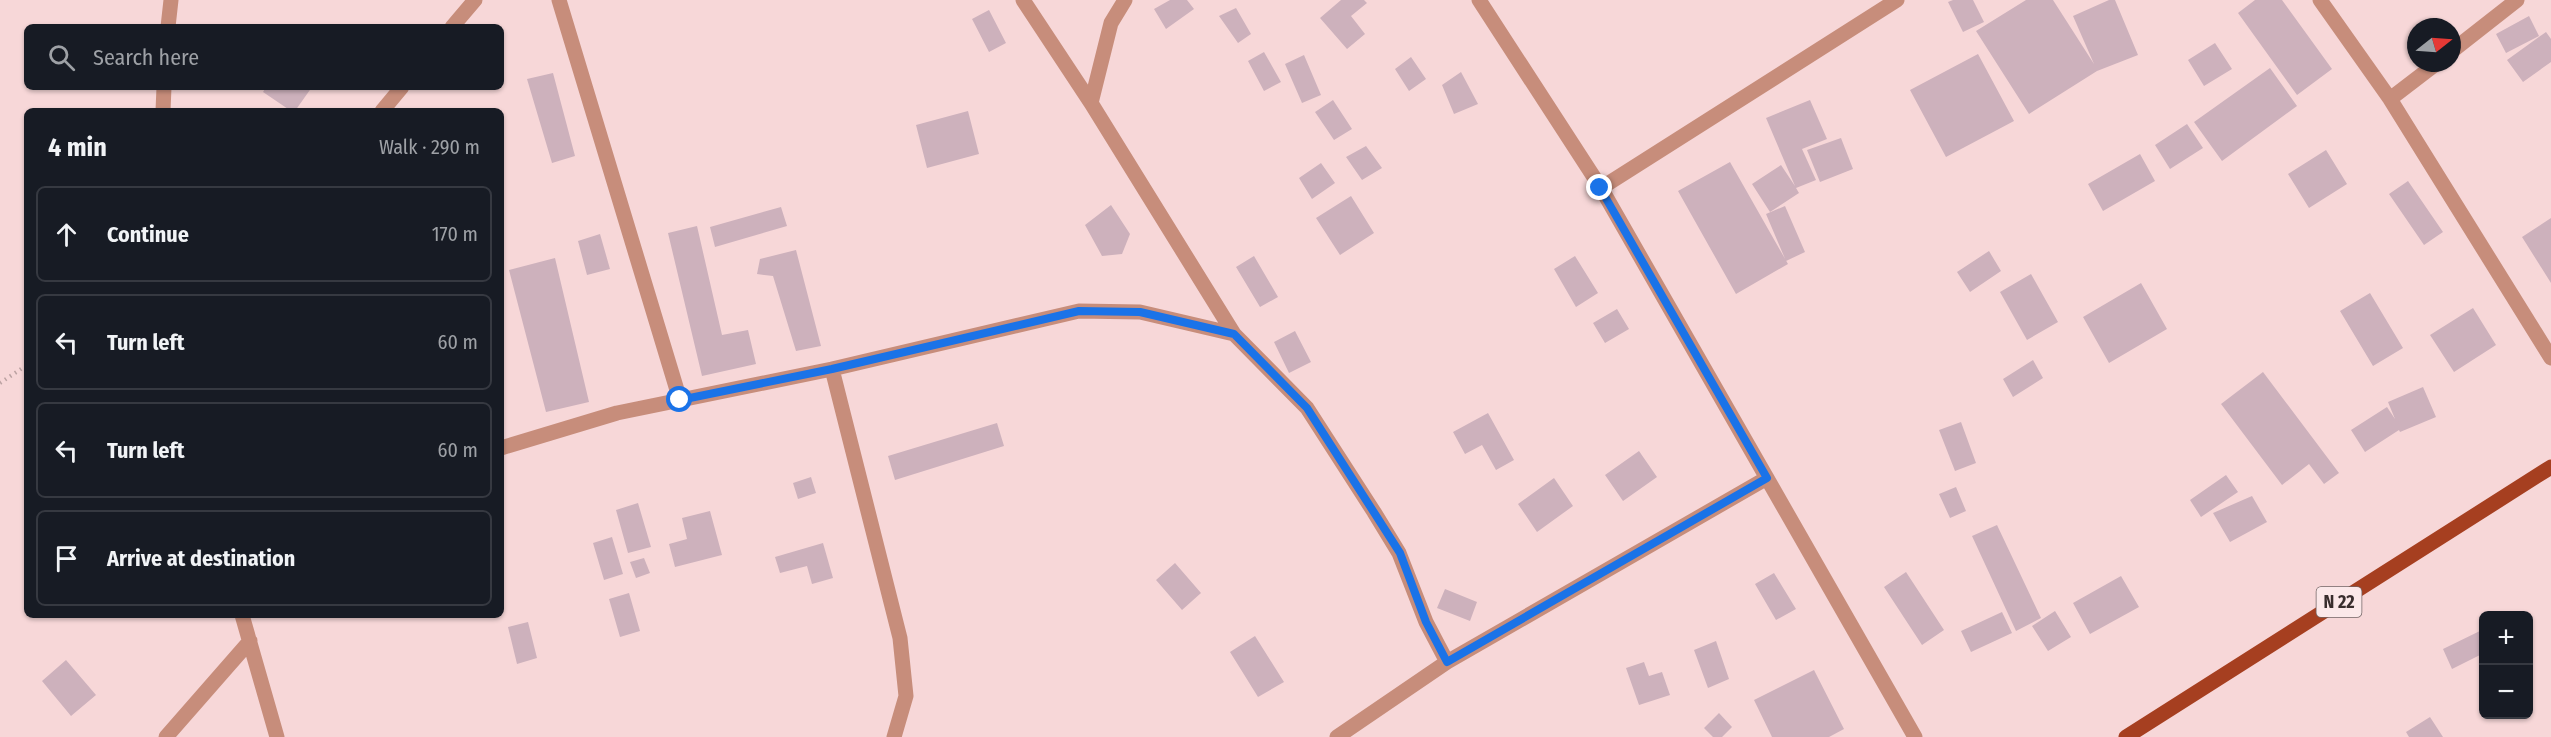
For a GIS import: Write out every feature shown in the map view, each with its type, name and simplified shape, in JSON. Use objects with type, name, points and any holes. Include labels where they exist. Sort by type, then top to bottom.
[{"type":"main road","name":"N 22","points":[[2126,737],[2551,467]]},
{"type":"street","points":[[168,24],[171,0]]},
{"type":"street","points":[[455,24],[475,0]]},
{"type":"street","points":[[559,0],[680,400]]},
{"type":"street","points":[[1023,0],[1091,104],[1234,334],[1307,408],[1400,553],[1426,622],[1447,662]]},
{"type":"street","points":[[1091,104],[1112,23],[1125,0]]},
{"type":"street","points":[[1479,0],[1600,188],[1915,737]]},
{"type":"street","points":[[1600,188],[1897,0]]},
{"type":"street","points":[[2320,0],[2390,99],[2551,357]]},
{"type":"street","points":[[2461,44],[2517,0]]},
{"type":"street","points":[[2390,99],[2424,72]]},
{"type":"street","points":[[163,108],[164,90]]},
{"type":"street","points":[[384,108],[400,90]]},
{"type":"street","points":[[504,447],[617,412],[832,369],[1079,311],[1140,312],[1234,334]]},
{"type":"street","points":[[832,369],[900,638],[906,696],[894,737]]},
{"type":"street","points":[[1337,737],[1447,662],[1767,478]]},
{"type":"street","points":[[243,618],[277,737]]},
{"type":"street","points":[[166,737],[250,641]]},
{"type":"path","points":[[0,383],[24,366]]},
{"type":"building","points":[[1170,0],[1187,0],[1194,9],[1166,29],[1154,9]]},
{"type":"building","points":[[1341,0],[1364,0],[1367,3],[1351,16],[1365,34],[1347,49],[1320,18]]},
{"type":"building","points":[[1973,0],[1984,22],[1963,32],[1948,2]]},
{"type":"building","points":[[2026,0],[2053,0],[2094,64],[2073,16],[2109,0],[2115,0],[2138,55],[2097,71],[2029,114],[1976,31]]},
{"type":"building","points":[[2255,0],[2282,0],[2332,69],[2297,95],[2238,13]]},
{"type":"building","points":[[1236,8],[1251,34],[1238,43],[1219,16]]},
{"type":"building","points":[[989,10],[1006,43],[989,52],[972,19]]},
{"type":"building","points":[[2529,16],[2539,36],[2506,53],[2496,34]]},
{"type":"building","points":[[2546,32],[2551,39],[2551,62],[2523,82],[2507,60]]},
{"type":"building","points":[[2215,43],[2232,69],[2204,86],[2188,60]]},
{"type":"building","points":[[1264,52],[1281,82],[1264,91],[1248,61]]},
{"type":"building","points":[[1978,54],[2014,121],[1946,157],[1910,90]]},
{"type":"building","points":[[1304,55],[1321,95],[1302,103],[1285,64]]},
{"type":"building","points":[[1411,57],[1426,79],[1409,91],[1395,69]]},
{"type":"building","points":[[2270,68],[2297,106],[2222,161],[2194,122]]},
{"type":"building","points":[[1461,72],[1478,104],[1454,114],[1442,85]]},
{"type":"building","points":[[553,73],[575,156],[552,163],[527,79]]},
{"type":"building","points":[[264,90],[310,90],[297,108],[287,108],[263,92]]},
{"type":"building","points":[[1333,100],[1352,129],[1334,140],[1315,112]]},
{"type":"building","points":[[1810,100],[1827,139],[1802,149],[1816,180],[1796,188],[1799,193],[1770,212],[1752,184],[1781,165],[1795,186],[1766,118]]},
{"type":"building","points":[[968,111],[979,154],[927,168],[916,125]]},
{"type":"building","points":[[2187,124],[2203,148],[2170,169],[2155,145]]},
{"type":"building","points":[[1841,138],[1853,169],[1820,182],[1807,150]]},
{"type":"building","points":[[1366,146],[1382,168],[1362,180],[1346,157]]},
{"type":"building","points":[[2326,150],[2347,184],[2309,208],[2288,174]]},
{"type":"building","points":[[2140,154],[2155,181],[2103,211],[2088,184]]},
{"type":"building","points":[[1730,162],[1788,264],[1736,294],[1678,191]]},
{"type":"building","points":[[1321,163],[1335,183],[1312,199],[1299,178]]},
{"type":"building","points":[[2408,181],[2443,232],[2424,245],[2389,194]]},
{"type":"building","points":[[1351,196],[1374,233],[1340,255],[1316,218]]},
{"type":"building","points":[[1111,205],[1130,234],[1122,254],[1102,256],[1085,225]]},
{"type":"building","points":[[1785,206],[1805,252],[1786,261],[1766,214]]},
{"type":"building","points":[[781,207],[787,226],[715,247],[710,227]]},
{"type":"building","points":[[2551,218],[2551,283],[2522,237]]},
{"type":"building","points":[[697,226],[722,335],[748,330],[756,364],[702,376],[668,233]]},
{"type":"building","points":[[600,234],[610,269],[587,275],[578,241]]},
{"type":"building","points":[[796,250],[821,346],[796,351],[773,276],[757,274],[760,259]]},
{"type":"building","points":[[1989,251],[2001,271],[1970,292],[1957,272]]},
{"type":"building","points":[[1254,256],[1278,297],[1260,307],[1236,267]]},
{"type":"building","points":[[1575,256],[1598,293],[1576,307],[1554,269]]},
{"type":"building","points":[[555,258],[589,402],[546,412],[509,270]]},
{"type":"building","points":[[2031,274],[2058,322],[2027,340],[2000,292]]},
{"type":"building","points":[[2141,283],[2167,329],[2109,363],[2083,317]]},
{"type":"building","points":[[2370,293],[2403,348],[2373,366],[2340,311]]},
{"type":"building","points":[[2473,308],[2496,345],[2454,372],[2430,335]]},
{"type":"building","points":[[1617,309],[1629,329],[1605,343],[1593,323]]},
{"type":"building","points":[[1295,331],[1311,362],[1289,373],[1274,342]]},
{"type":"building","points":[[2033,360],[2043,378],[2013,397],[2003,379]]},
{"type":"building","points":[[2263,372],[2339,473],[2324,484],[2309,464],[2282,485],[2221,404]]},
{"type":"building","points":[[2423,387],[2436,417],[2400,432],[2399,430],[2365,452],[2351,430],[2387,407],[2395,419],[2388,402]]},
{"type":"building","points":[[1488,413],[1514,460],[1496,470],[1482,445],[1465,454],[1453,432]]},
{"type":"building","points":[[1961,422],[1976,463],[1955,471],[1939,430]]},
{"type":"building","points":[[997,423],[1004,446],[895,480],[888,456]]},
{"type":"building","points":[[1639,451],[1657,477],[1623,501],[1605,475]]},
{"type":"building","points":[[2226,475],[2238,492],[2201,517],[2190,500]]},
{"type":"building","points":[[811,477],[816,493],[798,499],[793,483]]},
{"type":"building","points":[[1554,478],[1573,506],[1537,532],[1518,504]]},
{"type":"building","points":[[1956,487],[1966,511],[1950,518],[1939,494]]},
{"type":"building","points":[[2252,496],[2267,522],[2230,542],[2213,513]]},
{"type":"building","points":[[638,503],[651,547],[628,553],[616,510]]},
{"type":"building","points":[[710,511],[722,555],[675,567],[669,544],[687,539],[682,518]]},
{"type":"building","points":[[1997,525],[2041,618],[2016,631],[1972,536]]},
{"type":"building","points":[[612,537],[623,574],[604,580],[593,543]]},
{"type":"building","points":[[823,543],[833,578],[812,584],[807,566],[780,573],[775,557]]},
{"type":"building","points":[[644,558],[650,573],[636,578],[630,562]]},
{"type":"building","points":[[1175,563],[1201,593],[1182,610],[1156,580]]},
{"type":"building","points":[[1906,572],[1944,630],[1922,645],[1884,587]]},
{"type":"building","points":[[1774,573],[1796,609],[1776,620],[1755,584]]},
{"type":"building","points":[[2121,576],[2139,607],[2090,634],[2073,603]]},
{"type":"building","points":[[1445,589],[1477,602],[1470,621],[1437,608]]},
{"type":"building","points":[[629,593],[640,631],[620,637],[609,599]]},
{"type":"building","points":[[2055,611],[2071,637],[2048,651],[2032,626]]},
{"type":"building","points":[[2002,612],[2012,633],[1971,652],[1961,631]]},
{"type":"building","points":[[528,622],[537,658],[517,664],[508,627]]},
{"type":"building","points":[[2479,631],[2479,656],[2452,669],[2443,649]]},
{"type":"building","points":[[1255,636],[1284,682],[1258,697],[1230,652]]},
{"type":"building","points":[[1716,641],[1729,679],[1708,688],[1694,650]]},
{"type":"building","points":[[66,660],[96,695],[71,716],[42,681]]},
{"type":"building","points":[[1644,662],[1649,676],[1662,672],[1670,695],[1639,705],[1626,668]]},
{"type":"building","points":[[1814,670],[1844,729],[1829,737],[1772,737],[1754,700]]},
{"type":"building","points":[[1719,713],[1732,727],[1722,737],[1713,737],[1704,728]]},
{"type":"building","points":[[2430,717],[2443,737],[2409,737],[2406,732]]},
{"type":"route","points":[[680,400],[832,369],[1079,311],[1140,312],[1234,334],[1307,408],[1400,553],[1426,622],[1447,662],[1767,478],[1600,188]]}]
